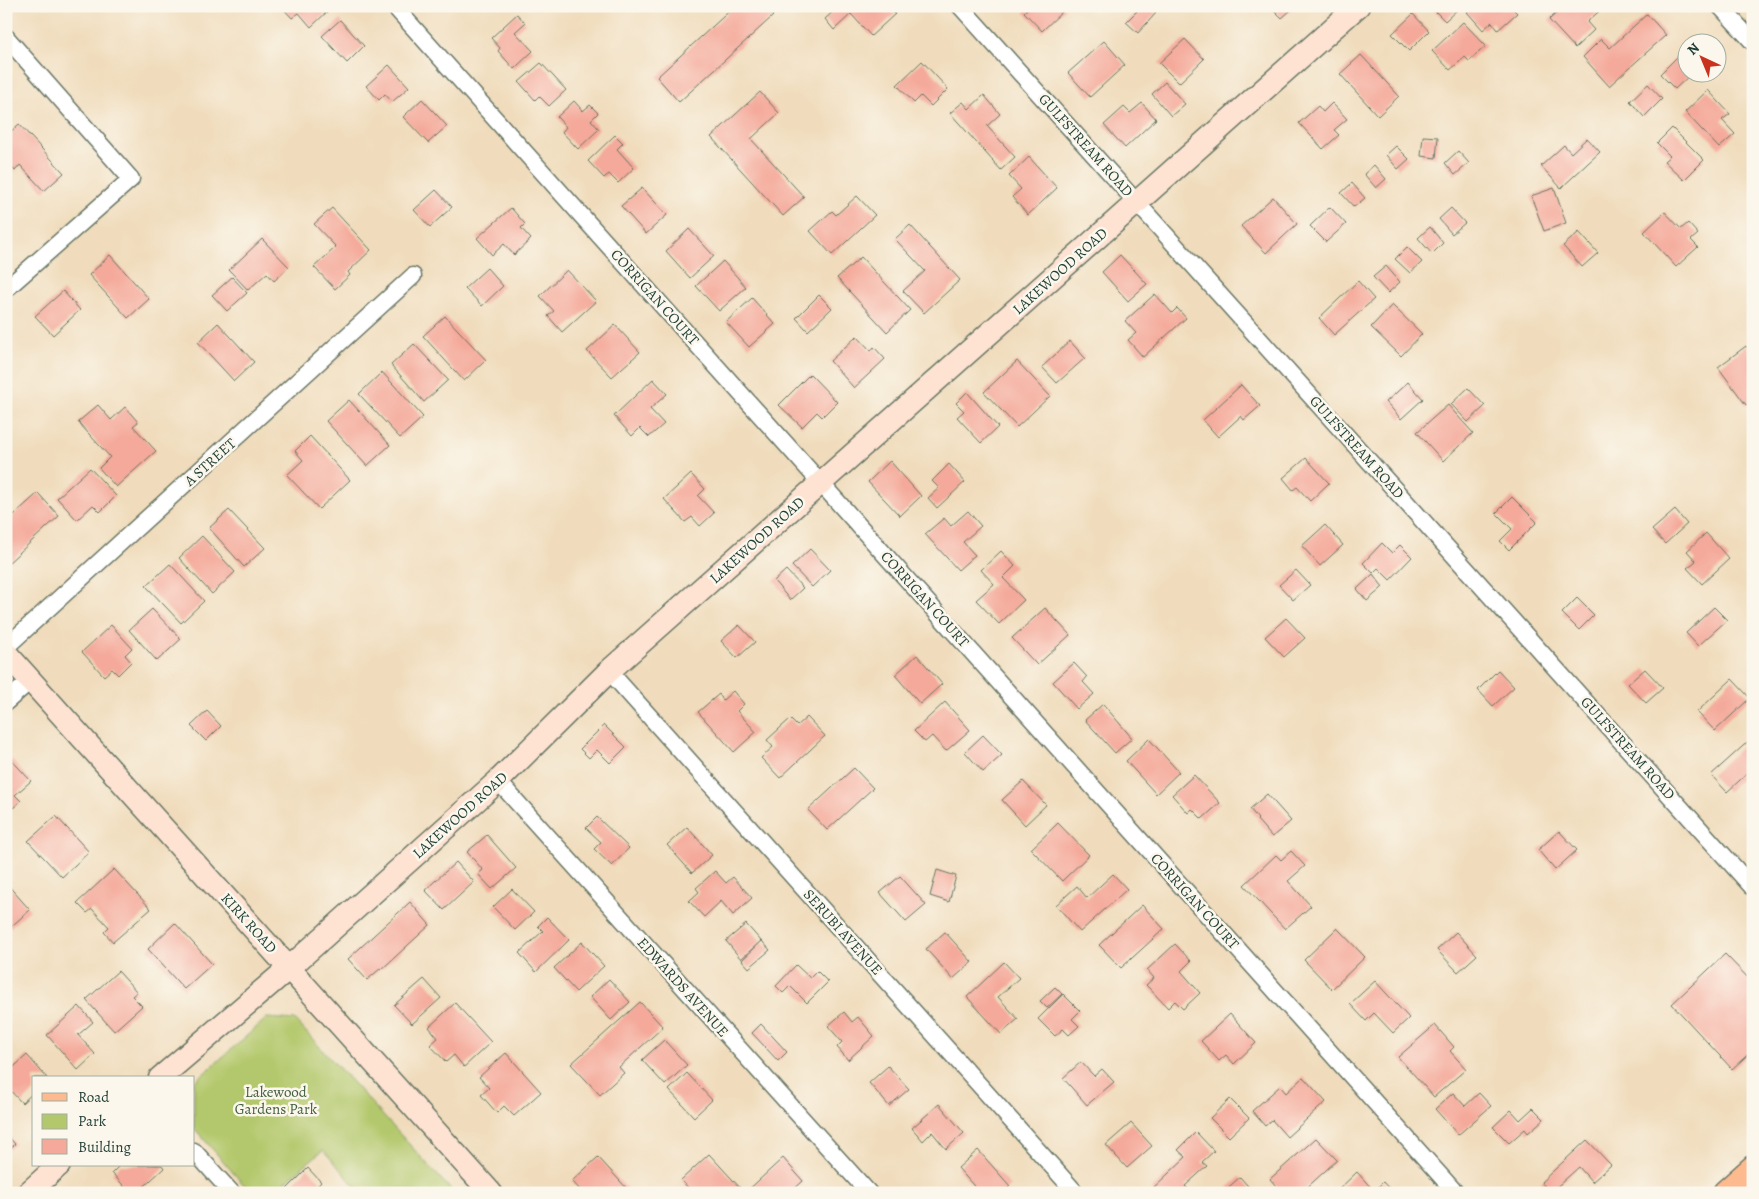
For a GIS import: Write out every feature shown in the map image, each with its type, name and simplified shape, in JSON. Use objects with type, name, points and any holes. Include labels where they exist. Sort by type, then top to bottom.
[{"type":"main road","points":[[1726,1193],[1753,1169]]},
{"type":"street","name":"CORRIGAN COURT","points":[[394,6],[1456,1193]]},
{"type":"street","name":"GULFSTREAM ROAD","points":[[960,6],[1753,888]]},
{"type":"street","name":"LAKEWOOD ROAD","points":[[162,1076],[289,968],[498,781],[609,671],[1358,6]]},
{"type":"street","points":[[1720,6],[1753,42]]},
{"type":"street","points":[[6,37],[131,179],[6,290]]},
{"type":"street","name":"A STREET","points":[[6,647],[414,276]]},
{"type":"street","name":"KIRK ROAD","points":[[6,653],[491,1193]]},
{"type":"street","name":"SERUBI AVENUE","points":[[609,671],[1076,1193]]},
{"type":"street","points":[[6,702],[30,680]]},
{"type":"street","name":"EDWARDS AVENUE","points":[[498,781],[869,1193]]},
{"type":"street","points":[[195,1152],[232,1193]]},
{"type":"street","points":[[28,1193],[58,1166]]},
{"type":"green space","name":"Lakewood Gardens Park","points":[[267,1018],[295,1020],[454,1193],[361,1193],[323,1150],[272,1193],[251,1193],[195,1129],[195,1081]]},
{"type":"building","points":[[281,6],[328,6],[330,9],[311,27],[299,13],[292,18]]},
{"type":"building","points":[[735,6],[765,6],[773,16],[679,102],[657,77]]},
{"type":"building","points":[[839,6],[888,6],[895,14],[871,36],[851,14],[834,30],[825,19]]},
{"type":"building","points":[[1030,6],[1062,6],[1065,9],[1042,31],[1024,12]]},
{"type":"building","points":[[1134,6],[1149,6],[1156,13],[1138,33],[1126,22],[1137,11]]},
{"type":"building","points":[[1270,6],[1287,6],[1291,10],[1282,18]]},
{"type":"building","points":[[1430,6],[1461,6],[1445,21]]},
{"type":"building","points":[[1474,6],[1510,6],[1517,13],[1498,30],[1492,22],[1483,30],[1467,12]]},
{"type":"building","points":[[1564,6],[1605,6],[1587,22],[1594,30],[1575,48],[1549,20]]},
{"type":"building","points":[[517,14],[525,23],[515,32],[533,51],[514,69],[498,51],[500,48],[491,38]]},
{"type":"building","points":[[1413,14],[1429,31],[1409,51],[1392,34]]},
{"type":"building","points":[[1647,14],[1666,35],[1609,86],[1583,57],[1601,39],[1610,48]]},
{"type":"building","points":[[340,20],[364,46],[347,63],[322,36]]},
{"type":"building","points":[[1463,22],[1486,46],[1469,61],[1465,57],[1450,70],[1432,51]]},
{"type":"building","points":[[1185,39],[1204,59],[1179,83],[1159,63]]},
{"type":"building","points":[[1104,41],[1125,65],[1090,97],[1068,73]]},
{"type":"building","points":[[1361,55],[1399,96],[1378,116],[1340,74]]},
{"type":"building","points":[[1676,58],[1676,82],[1682,82],[1675,89],[1660,74]]},
{"type":"building","points":[[922,61],[948,89],[931,106],[921,96],[914,103],[897,85]]},
{"type":"building","points":[[541,63],[566,90],[549,106],[539,96],[535,100],[519,82]]},
{"type":"building","points":[[389,65],[409,87],[392,102],[385,94],[379,100],[366,86]]},
{"type":"building","points":[[1165,82],[1185,104],[1171,116],[1152,94]]},
{"type":"building","points":[[1648,84],[1662,99],[1644,117],[1630,101]]},
{"type":"building","points":[[1708,90],[1730,114],[1722,120],[1735,134],[1719,148],[1685,112]]},
{"type":"building","points":[[760,92],[779,113],[751,139],[804,197],[783,216],[711,137]]},
{"type":"building","points":[[984,95],[1000,114],[987,126],[1015,157],[1001,170],[950,113],[963,102],[969,109]]},
{"type":"building","points":[[422,99],[447,126],[428,143],[403,117]]},
{"type":"building","points":[[574,101],[583,111],[590,105],[598,113],[591,120],[599,129],[578,149],[562,132],[566,127],[557,117]]},
{"type":"building","points":[[1142,103],[1156,119],[1125,148],[1104,125],[1124,107],[1130,113]]},
{"type":"building","points":[[1332,103],[1347,119],[1334,130],[1339,135],[1323,149],[1299,123],[1318,106],[1323,112]]},
{"type":"building","points":[[19,124],[64,173],[44,191],[20,165],[15,171],[6,161],[6,136]]},
{"type":"building","points":[[1672,128],[1704,160],[1684,180],[1664,161],[1670,156],[1657,143]]},
{"type":"building","points":[[615,135],[623,143],[617,149],[634,168],[618,183],[609,174],[604,178],[588,161]]},
{"type":"building","points":[[1423,136],[1438,137],[1436,158],[1421,156]]},
{"type":"building","points":[[1587,138],[1600,152],[1561,188],[1541,166],[1564,145],[1571,153]]},
{"type":"building","points":[[1396,146],[1409,159],[1398,169],[1386,155]]},
{"type":"building","points":[[1458,151],[1469,163],[1455,175],[1445,163]]},
{"type":"building","points":[[1029,157],[1057,188],[1028,215],[1012,197],[1021,189],[1009,176]]},
{"type":"building","points":[[1374,165],[1386,179],[1376,188],[1364,174]]},
{"type":"building","points":[[1352,183],[1365,198],[1354,207],[1341,193]]},
{"type":"building","points":[[642,188],[667,215],[646,234],[621,206]]},
{"type":"building","points":[[1554,188],[1566,223],[1544,231],[1531,196]]},
{"type":"building","points":[[436,190],[452,207],[430,227],[414,210]]},
{"type":"building","points":[[857,196],[875,215],[832,255],[810,231],[832,211],[836,215]]},
{"type":"building","points":[[1273,197],[1297,224],[1266,253],[1241,226]]},
{"type":"building","points":[[1330,207],[1346,224],[1326,242],[1310,226]]},
{"type":"building","points":[[332,208],[371,250],[348,272],[350,275],[335,289],[314,267],[336,247],[314,224]]},
{"type":"building","points":[[511,208],[525,224],[521,228],[531,239],[514,255],[504,244],[492,255],[477,238]]},
{"type":"building","points":[[1451,208],[1465,223],[1452,234],[1439,219]]},
{"type":"building","points":[[1665,212],[1681,229],[1688,223],[1698,234],[1691,240],[1698,247],[1676,267],[1644,232]]},
{"type":"building","points":[[910,225],[960,280],[924,313],[903,291],[925,271],[895,239]]},
{"type":"building","points":[[1430,227],[1443,243],[1432,254],[1418,238]]},
{"type":"building","points":[[689,229],[714,256],[690,278],[666,251]]},
{"type":"building","points":[[1579,232],[1598,253],[1582,267],[1563,246]]},
{"type":"building","points":[[262,239],[289,267],[274,281],[267,273],[248,290],[229,270]]},
{"type":"building","points":[[1407,247],[1422,262],[1410,273],[1395,259]]},
{"type":"building","points":[[110,255],[149,299],[128,318],[89,275]]},
{"type":"building","points":[[1120,255],[1147,284],[1128,301],[1102,272]]},
{"type":"building","points":[[861,257],[910,310],[887,332],[837,278]]},
{"type":"building","points":[[723,261],[746,287],[719,311],[696,286]]},
{"type":"building","points":[[1386,266],[1400,282],[1388,293],[1373,277]]},
{"type":"building","points":[[487,268],[503,286],[482,306],[465,288]]},
{"type":"building","points":[[567,270],[596,301],[562,332],[548,316],[554,311],[540,296]]},
{"type":"building","points":[[232,277],[247,293],[227,311],[212,295]]},
{"type":"building","points":[[1358,281],[1374,299],[1334,335],[1319,318]]},
{"type":"building","points":[[63,291],[80,310],[53,335],[35,316]]},
{"type":"building","points":[[1155,294],[1172,313],[1177,308],[1186,318],[1143,357],[1128,340],[1136,333],[1125,321]]},
{"type":"building","points":[[819,295],[832,308],[808,331],[796,318]]},
{"type":"building","points":[[752,298],[775,324],[749,347],[726,322]]},
{"type":"building","points":[[1392,305],[1422,334],[1401,356],[1371,327]]},
{"type":"building","points":[[445,316],[486,360],[464,381],[423,336]]},
{"type":"building","points":[[218,323],[254,362],[234,381],[198,342]]},
{"type":"building","points":[[615,325],[640,352],[612,377],[587,351]]},
{"type":"building","points":[[857,336],[871,351],[874,347],[885,359],[854,388],[830,361]]},
{"type":"building","points":[[1070,341],[1085,358],[1057,383],[1042,367]]},
{"type":"building","points":[[414,344],[448,380],[424,402],[391,365]]},
{"type":"building","points":[[1746,346],[1753,355],[1753,400],[1746,405],[1718,367]]},
{"type":"building","points":[[1017,361],[1050,396],[1017,427],[984,392]]},
{"type":"building","points":[[382,372],[423,417],[400,438],[359,394]]},
{"type":"building","points":[[810,374],[837,402],[822,417],[817,412],[802,427],[779,405]]},
{"type":"building","points":[[653,379],[667,394],[650,409],[664,424],[649,437],[640,428],[632,436],[614,416]]},
{"type":"building","points":[[1408,382],[1423,399],[1401,419],[1386,402]]},
{"type":"building","points":[[1241,385],[1260,406],[1244,420],[1241,416],[1218,437],[1203,420]]},
{"type":"building","points":[[1468,388],[1485,406],[1468,422],[1451,404]]},
{"type":"building","points":[[967,392],[998,427],[981,443],[957,417],[964,411],[956,403]]},
{"type":"building","points":[[349,400],[390,445],[367,466],[326,421]]},
{"type":"building","points":[[98,405],[111,420],[125,407],[138,422],[133,426],[156,451],[116,487],[99,468],[110,457],[78,422]]},
{"type":"building","points":[[1448,405],[1473,433],[1443,461],[1417,432]]},
{"type":"building","points":[[310,436],[350,480],[319,509],[287,475],[303,460],[295,451]]},
{"type":"building","points":[[1306,458],[1329,483],[1310,501],[1297,487],[1293,490],[1283,478]]},
{"type":"building","points":[[890,461],[921,496],[900,516],[868,482]]},
{"type":"building","points":[[949,464],[965,482],[937,508],[928,498],[939,488],[932,481]]},
{"type":"building","points":[[90,468],[116,496],[100,512],[93,505],[77,520],[57,498]]},
{"type":"building","points":[[691,474],[705,489],[698,496],[714,513],[700,526],[692,517],[685,522],[664,499]]},
{"type":"building","points":[[38,493],[59,516],[6,565],[6,522]]},
{"type":"building","points":[[1512,497],[1537,522],[1509,550],[1500,541],[1512,529],[1496,513]]},
{"type":"building","points":[[229,510],[265,548],[244,567],[209,528]]},
{"type":"building","points":[[1675,510],[1687,524],[1665,544],[1652,530]]},
{"type":"building","points":[[968,511],[981,526],[963,542],[975,555],[958,570],[925,534],[944,518],[951,526]]},
{"type":"building","points":[[1325,525],[1343,545],[1320,566],[1302,546]]},
{"type":"building","points":[[1706,533],[1729,559],[1702,584],[1687,568],[1696,561],[1687,551]]},
{"type":"building","points":[[202,536],[235,572],[212,594],[179,558]]},
{"type":"building","points":[[1382,543],[1392,553],[1400,545],[1412,557],[1390,580],[1378,568],[1373,573],[1363,563]]},
{"type":"building","points":[[810,549],[830,570],[812,587],[792,566]]},
{"type":"building","points":[[1001,551],[1015,566],[1003,578],[1024,600],[999,624],[976,600],[994,584],[981,570]]},
{"type":"building","points":[[170,564],[204,601],[181,623],[146,586]]},
{"type":"building","points":[[786,570],[803,588],[790,600],[774,581]]},
{"type":"building","points":[[1296,570],[1310,585],[1293,600],[1279,585]]},
{"type":"building","points":[[1373,574],[1383,587],[1367,601],[1357,589]]},
{"type":"building","points":[[1577,598],[1594,615],[1579,630],[1562,613]]},
{"type":"building","points":[[1714,607],[1727,620],[1698,646],[1686,633]]},
{"type":"building","points":[[1045,608],[1070,635],[1037,665],[1012,638]]},
{"type":"building","points":[[152,609],[181,639],[157,661],[129,630]]},
{"type":"building","points":[[1286,618],[1305,638],[1284,657],[1265,637]]},
{"type":"building","points":[[111,625],[132,648],[125,655],[131,662],[118,675],[112,669],[104,676],[82,652]]},
{"type":"building","points":[[739,625],[755,642],[737,658],[721,641]]},
{"type":"building","points":[[917,655],[942,684],[920,704],[895,675]]},
{"type":"building","points":[[1074,663],[1087,677],[1083,682],[1094,694],[1077,709],[1053,682]]},
{"type":"building","points":[[1645,669],[1663,688],[1646,703],[1628,684]]},
{"type":"building","points":[[1498,670],[1514,687],[1493,706],[1478,690]]},
{"type":"building","points":[[1732,679],[1750,698],[1715,731],[1697,712]]},
{"type":"building","points":[[733,691],[744,704],[737,711],[756,732],[734,752],[698,712],[719,694],[723,700]]},
{"type":"building","points":[[945,702],[970,730],[946,751],[932,736],[925,742],[914,731]]},
{"type":"building","points":[[1103,704],[1132,738],[1115,753],[1085,720]]},
{"type":"building","points":[[207,711],[221,726],[206,741],[191,726]]},
{"type":"building","points":[[807,717],[825,736],[780,778],[761,758],[773,747],[767,740],[790,719],[797,726]]},
{"type":"building","points":[[604,725],[626,747],[610,763],[597,750],[589,758],[580,749]]},
{"type":"building","points":[[983,735],[1002,755],[983,772],[965,752]]},
{"type":"building","points":[[1753,737],[1753,768],[1727,792],[1711,775]]},
{"type":"building","points":[[1149,739],[1179,772],[1156,794],[1126,761]]},
{"type":"building","points":[[6,754],[31,781],[15,795],[21,801],[13,808],[6,801]]},
{"type":"building","points":[[854,768],[873,788],[827,830],[808,810]]},
{"type":"building","points":[[1194,775],[1220,803],[1202,819],[1192,809],[1188,813],[1172,795]]},
{"type":"building","points":[[1023,781],[1046,805],[1025,825],[1002,800]]},
{"type":"building","points":[[1267,794],[1291,821],[1272,837],[1250,809]]},
{"type":"building","points":[[56,816],[89,852],[62,877],[28,841]]},
{"type":"building","points":[[597,817],[629,848],[612,866],[594,849],[601,842],[586,828]]},
{"type":"building","points":[[1058,823],[1089,855],[1062,881],[1031,849]]},
{"type":"building","points":[[687,827],[712,855],[692,873],[667,845]]},
{"type":"building","points":[[1559,831],[1577,850],[1555,870],[1538,850]]},
{"type":"building","points":[[487,835],[516,868],[492,889],[478,874],[483,870],[467,852]]},
{"type":"building","points":[[1291,851],[1305,866],[1288,881],[1311,906],[1285,929],[1244,885],[1276,855],[1281,860]]},
{"type":"building","points":[[456,862],[474,882],[444,910],[425,890]]},
{"type":"building","points":[[114,869],[151,909],[113,942],[104,932],[109,927],[92,909],[87,913],[77,903]]},
{"type":"building","points":[[937,870],[956,876],[949,902],[930,896]]},
{"type":"building","points":[[715,871],[726,883],[733,877],[752,898],[733,915],[721,901],[704,917],[689,901],[699,892],[696,888]]},
{"type":"building","points":[[1113,874],[1127,889],[1080,932],[1056,905],[1077,886],[1087,898]]},
{"type":"building","points":[[900,876],[926,905],[906,922],[880,893]]},
{"type":"building","points":[[6,883],[30,910],[6,931]]},
{"type":"building","points":[[512,889],[534,912],[515,930],[493,907]]},
{"type":"building","points":[[410,902],[430,925],[382,969],[367,980],[348,959]]},
{"type":"building","points":[[1142,905],[1164,929],[1121,968],[1099,945]]},
{"type":"building","points":[[547,917],[569,940],[536,972],[519,953],[543,931],[538,926]]},
{"type":"building","points":[[175,923],[212,964],[184,989],[148,949]]},
{"type":"building","points":[[746,924],[761,941],[741,959],[726,941]]},
{"type":"building","points":[[1337,928],[1365,957],[1332,989],[1304,960]]},
{"type":"building","points":[[945,932],[972,962],[953,979],[926,949]]},
{"type":"building","points":[[1456,932],[1477,955],[1458,972],[1437,950]]},
{"type":"building","points":[[762,941],[770,950],[749,968],[742,960]]},
{"type":"building","points":[[582,942],[604,966],[576,992],[554,968]]},
{"type":"building","points":[[1175,944],[1191,961],[1181,971],[1200,993],[1183,1009],[1175,1001],[1168,1008],[1146,985],[1154,978],[1147,970]]},
{"type":"building","points":[[1725,954],[1753,983],[1753,1050],[1732,1069],[1672,1004]]},
{"type":"building","points":[[1004,962],[1019,978],[998,997],[1018,1019],[1001,1034],[967,997]]},
{"type":"building","points":[[796,965],[810,978],[817,971],[828,982],[807,1003],[790,986],[783,993],[776,986]]},
{"type":"building","points":[[118,971],[137,992],[132,996],[142,1006],[114,1031],[86,1000]]},
{"type":"building","points":[[424,979],[441,998],[412,1024],[394,1005]]},
{"type":"building","points":[[609,979],[630,1002],[611,1020],[590,997]]},
{"type":"building","points":[[1375,981],[1409,1018],[1393,1033],[1374,1013],[1366,1021],[1350,1004]]},
{"type":"building","points":[[1055,987],[1062,994],[1047,1008],[1040,1001]]},
{"type":"building","points":[[1063,994],[1080,1011],[1072,1019],[1079,1026],[1069,1035],[1063,1029],[1055,1036],[1038,1019]]},
{"type":"building","points":[[640,1002],[663,1027],[619,1067],[624,1073],[600,1095],[571,1064]]},
{"type":"building","points":[[455,1003],[491,1042],[464,1067],[454,1055],[446,1062],[430,1045],[438,1038],[429,1027]]},
{"type":"building","points":[[79,1006],[93,1022],[78,1035],[95,1054],[78,1070],[47,1035]]},
{"type":"building","points":[[844,1012],[852,1022],[858,1017],[874,1036],[848,1060],[837,1047],[842,1042],[828,1026]]},
{"type":"building","points":[[1230,1014],[1256,1043],[1234,1064],[1226,1055],[1219,1061],[1201,1041]]},
{"type":"building","points":[[761,1024],[787,1052],[778,1061],[752,1033]]},
{"type":"building","points":[[1435,1025],[1454,1047],[1450,1051],[1466,1069],[1434,1097],[1398,1057]]},
{"type":"building","points":[[664,1040],[687,1065],[665,1085],[642,1060]]},
{"type":"building","points":[[506,1053],[541,1092],[514,1116],[504,1106],[497,1113],[481,1095],[489,1088],[479,1077]]},
{"type":"building","points":[[27,1055],[45,1076],[32,1076],[32,1094],[22,1103],[6,1086],[6,1074]]},
{"type":"building","points":[[1081,1062],[1094,1076],[1102,1069],[1114,1082],[1087,1105],[1063,1078]]},
{"type":"building","points":[[888,1066],[909,1089],[889,1106],[869,1083]]},
{"type":"building","points":[[687,1073],[712,1100],[694,1117],[669,1090]]},
{"type":"building","points":[[1303,1077],[1326,1102],[1287,1137],[1272,1120],[1265,1126],[1252,1111],[1280,1086],[1286,1093]]},
{"type":"building","points":[[1453,1093],[1465,1106],[1479,1093],[1491,1106],[1458,1135],[1435,1109]]},
{"type":"building","points":[[1230,1099],[1249,1118],[1229,1137],[1210,1118]]},
{"type":"building","points":[[939,1104],[964,1133],[946,1149],[932,1132],[923,1141],[912,1128]]},
{"type":"building","points":[[1533,1108],[1544,1119],[1528,1133],[1525,1129],[1509,1143],[1493,1127],[1511,1110],[1520,1120]]},
{"type":"building","points":[[1131,1123],[1152,1146],[1127,1168],[1106,1145]]},
{"type":"building","points":[[1196,1132],[1214,1151],[1202,1162],[1207,1166],[1185,1186],[1192,1193],[1155,1193],[1152,1189],[1186,1157],[1178,1150]]},
{"type":"building","points":[[6,1134],[15,1144],[6,1152]]},
{"type":"building","points":[[1316,1138],[1337,1160],[1301,1193],[1282,1193],[1270,1179]]},
{"type":"building","points":[[1587,1140],[1611,1165],[1592,1182],[1579,1167],[1550,1193],[1541,1182]]},
{"type":"building","points":[[978,1150],[1010,1186],[1003,1193],[980,1193],[958,1168]]},
{"type":"building","points":[[709,1154],[743,1191],[741,1193],[693,1193],[681,1180]]},
{"type":"building","points":[[598,1157],[631,1193],[580,1193],[581,1191],[572,1181]]},
{"type":"building","points":[[783,1158],[803,1181],[790,1193],[745,1193]]},
{"type":"building","points":[[119,1166],[163,1166],[164,1168],[137,1193],[130,1193],[112,1173]]},
{"type":"building","points":[[308,1168],[321,1182],[314,1190],[317,1193],[283,1193]]},
{"type":"building","points":[[1357,1172],[1374,1191],[1383,1182],[1393,1193],[1335,1193]]},
{"type":"building","points":[[1240,1177],[1254,1193],[1222,1193]]}]
